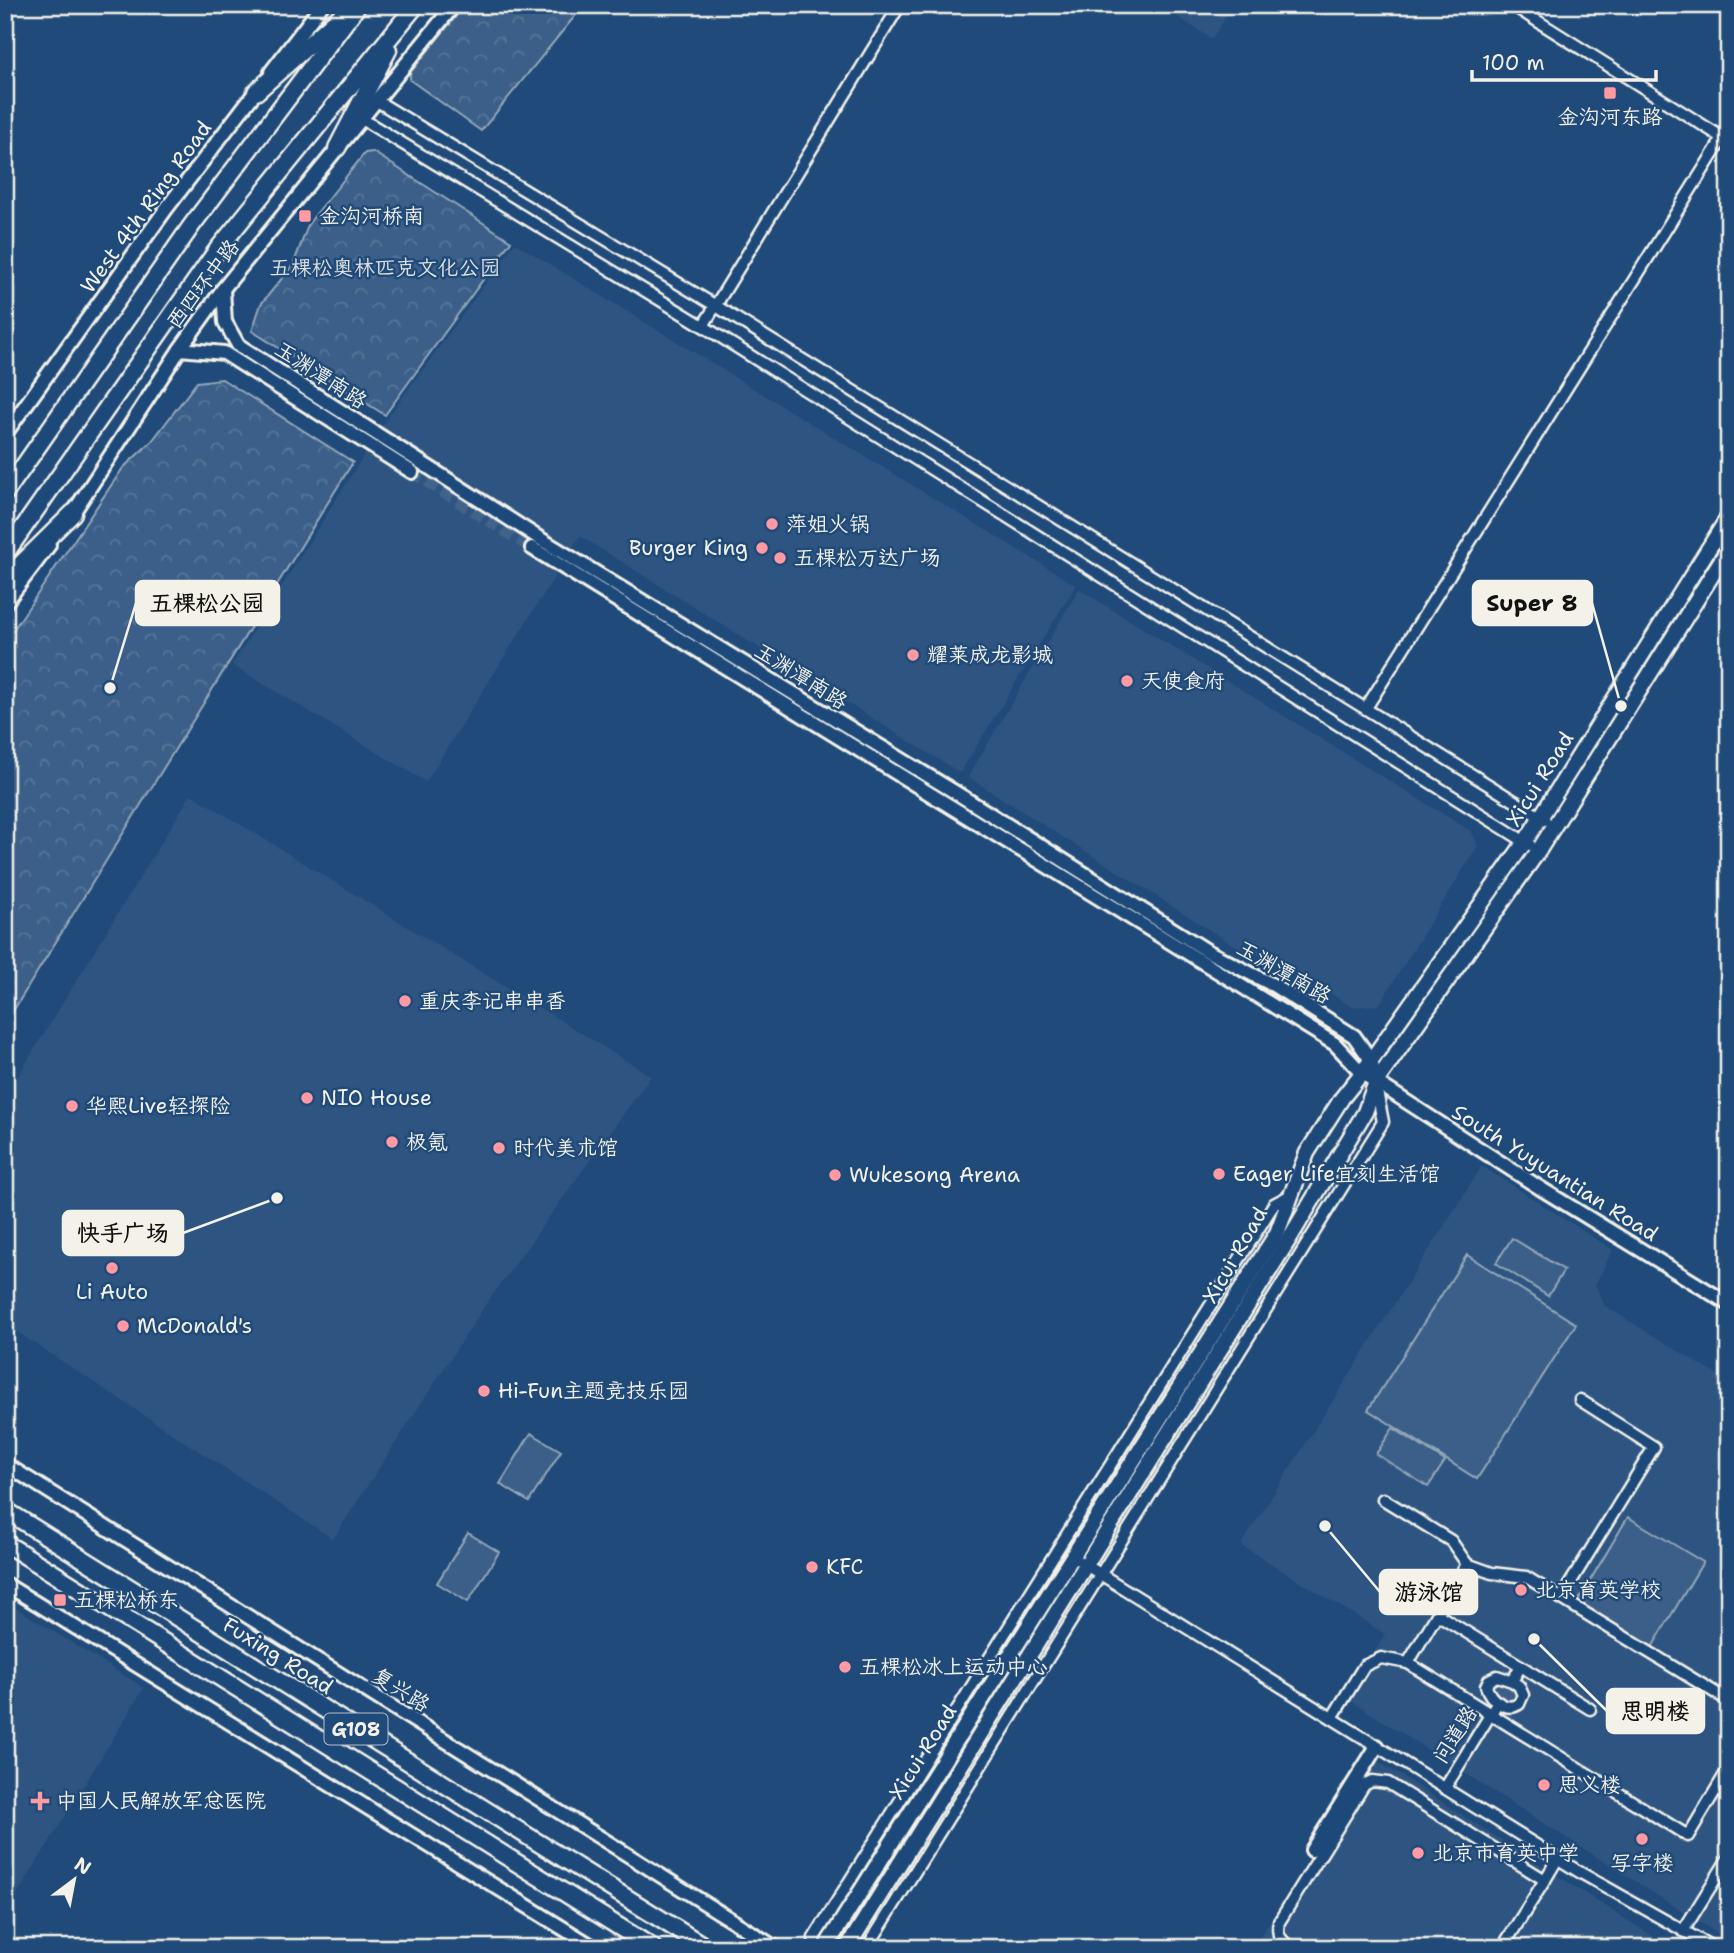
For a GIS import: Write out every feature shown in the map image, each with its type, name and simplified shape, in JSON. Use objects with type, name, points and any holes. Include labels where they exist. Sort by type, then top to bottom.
[{"type":"highway","points":[[256,92],[352,5]]},
{"type":"highway","name":"西四环中路","points":[[5,493],[192,225],[358,5]]},
{"type":"highway","name":"西四环中路","points":[[5,554],[218,249],[416,5]]},
{"type":"highway","points":[[337,148],[403,21]]},
{"type":"highway","points":[[5,580],[73,513]]},
{"type":"highway","name":"Fuxing Road","points":[[5,1510],[706,1948]]},
{"type":"highway","name":"G108","points":[[5,1543],[653,1948]]},
{"type":"main road","name":"Xicui Road","points":[[825,1948],[1277,1233],[1307,1153],[1342,1098],[1541,818],[1729,516]]},
{"type":"main road","name":"Xicui Road","points":[[847,1948],[1291,1236],[1365,1112],[1376,1082],[1539,850],[1729,548]]},
{"type":"street","name":"West 4th Ring Road","points":[[5,434],[166,209],[322,5]]},
{"type":"street","name":"西四环中路","points":[[5,603],[73,513],[180,349],[223,289],[454,5]]},
{"type":"street","points":[[703,326],[900,5]]},
{"type":"street","points":[[1366,708],[1726,139],[1512,5]]},
{"type":"street","points":[[377,102],[716,306],[1554,826]]},
{"type":"street","points":[[362,119],[703,326],[1539,850]]},
{"type":"street","name":"玉渊潭南路","points":[[223,289],[225,322],[238,345],[539,538],[958,794],[1209,952],[1273,985],[1354,1036],[1371,1059],[1376,1082]]},
{"type":"street","name":"玉渊潭南路","points":[[180,349],[224,353],[412,472]]},
{"type":"street","name":"玉渊潭南路","points":[[532,548],[1335,1044],[1362,1073]]},
{"type":"street","name":"South Yuyuantian Road","points":[[1362,1073],[1540,1188],[1729,1304]]},
{"type":"street","points":[[867,1948],[1383,1122],[1376,1082]]},
{"type":"street","points":[[816,1948],[814,1938],[1274,1204],[1291,1195]]},
{"type":"street","points":[[1561,1598],[1654,1447],[1580,1400]]},
{"type":"street","name":"复兴路","points":[[5,1464],[776,1948]]},
{"type":"street","points":[[1382,1499],[1451,1541],[1467,1564],[1492,1573],[1527,1577],[1729,1701]]},
{"type":"street","points":[[1071,1556],[1558,1858],[1683,1931],[1701,1945],[1714,1948]]},
{"type":"street","points":[[1408,1663],[1467,1564]]},
{"type":"street","points":[[5,1584],[595,1948]]},
{"type":"street","points":[[1437,1614],[1590,1709]]},
{"type":"street","points":[[1332,1718],[1364,1666],[1381,1658],[1408,1663],[1688,1836],[1729,1768]]},
{"type":"street","points":[[1512,1681],[1521,1666]]},
{"type":"street","points":[[1497,1676],[1512,1681],[1522,1691],[1521,1702],[1510,1708],[1498,1702],[1487,1691],[1488,1682],[1497,1676]]},
{"type":"street","name":"问道路","points":[[1445,1788],[1498,1702]]},
{"type":"street","points":[[1312,1850],[1377,1746]]},
{"type":"street","points":[[1292,1948],[1279,1937],[1279,1922],[1364,1785],[1372,1781],[1388,1783],[1545,1880]]},
{"type":"street","points":[[1683,1931],[1729,1857]]},
{"type":"street","points":[[1502,1948],[1558,1858]]},
{"type":"shaded area","points":[[1159,5],[1233,5],[1212,39]]},
{"type":"shaded area","name":"五棵松万达广场","points":[[515,243],[1076,585],[960,773],[580,536],[426,782],[232,665],[388,417]]},
{"type":"shaded area","points":[[1079,589],[1472,832],[1478,846],[1379,1005],[1352,1007],[1276,959],[1243,951],[968,777]]},
{"type":"shaded area","points":[[191,794],[651,1076],[484,1307],[333,1539],[5,1324],[5,1097]]},
{"type":"shaded area","name":"北京育英学校","points":[[1482,1166],[1613,1250],[1595,1285],[1605,1306],[1729,1382],[1729,1941],[1348,1699],[1385,1634],[1241,1545]]},
{"type":"shaded area","name":"中国人民解放军总医院","points":[[5,1601],[144,1688],[5,1914]]},
{"type":"shaded area","name":"北京市育英中学","points":[[1373,1758],[1671,1948],[1253,1948]]},
{"type":"green space","points":[[465,5],[584,5],[481,131],[410,80],[410,73]]},
{"type":"green space","name":"五棵松奥林匹克文化公园","points":[[373,152],[511,241],[385,415],[252,331],[261,304],[293,265],[309,223],[365,153]]},
{"type":"green space","points":[[222,379],[353,462],[5,1024],[5,642],[123,468],[152,441],[197,382]]},
{"type":"green space","points":[[1512,1238],[1564,1270],[1548,1296],[1496,1263]]},
{"type":"green space","points":[[1467,1255],[1576,1324],[1477,1479],[1368,1410]]},
{"type":"green space","points":[[1393,1428],[1445,1461],[1428,1487],[1376,1454]]},
{"type":"green space","points":[[531,1433],[561,1451],[529,1502],[500,1484]]},
{"type":"green space","points":[[1628,1517],[1703,1562],[1651,1649],[1576,1604]]},
{"type":"green space","points":[[468,1533],[499,1552],[468,1602],[437,1583]]},
{"type":"green space","points":[[1502,1679],[1521,1693],[1515,1706],[1493,1697],[1490,1681]]},
{"type":"tunnel","points":[[412,472],[532,548]]},
{"type":"place","name":"金沟河东路","points":[[1610,93]]},
{"type":"place","name":"金沟河桥南","points":[[305,216]]},
{"type":"place","name":"萍姐火锅","points":[[772,524]]},
{"type":"place","name":"Burger King","points":[[762,548]]},
{"type":"place","name":"五棵松万达广场","points":[[780,558]]},
{"type":"place","name":"耀莱成龙影城","points":[[913,655]]},
{"type":"place","name":"天使食府","points":[[1127,681]]},
{"type":"place","name":"五棵松公园","points":[[110,688]]},
{"type":"place","name":"Super 8","points":[[1621,706]]},
{"type":"place","name":"重庆李记串串香","points":[[405,1001]]},
{"type":"place","name":"NIO House","points":[[307,1098]]},
{"type":"place","name":"华熙Live轻探险","points":[[72,1106]]},
{"type":"place","name":"极氪","points":[[392,1142]]},
{"type":"place","name":"时代美术馆","points":[[499,1148]]},
{"type":"place","name":"Eager Life宜刻生活馆","points":[[1219,1174]]},
{"type":"place","name":"Wukesong Arena","points":[[835,1175]]},
{"type":"place","name":"快手广场","points":[[277,1198]]},
{"type":"place","name":"Li Auto","points":[[112,1268]]},
{"type":"place","name":"McDonald's","points":[[123,1326]]},
{"type":"place","name":"Hi-Fun主题竞技乐园","points":[[484,1391]]},
{"type":"place","name":"游泳馆","points":[[1325,1526]]},
{"type":"place","name":"KFC","points":[[812,1567]]},
{"type":"place","name":"北京育英学校","points":[[1521,1590]]},
{"type":"place","name":"五棵松桥东","points":[[60,1600]]},
{"type":"place","name":"思明楼","points":[[1534,1639]]},
{"type":"place","name":"五棵松冰上运动中心","points":[[845,1667]]},
{"type":"place","name":"思义楼","points":[[1544,1785]]},
{"type":"place","name":"中国人民解放军总医院","points":[[40,1801]]},
{"type":"place","name":"写字楼","points":[[1642,1839]]},
{"type":"place","name":"北京市育英中学","points":[[1418,1853]]}]
